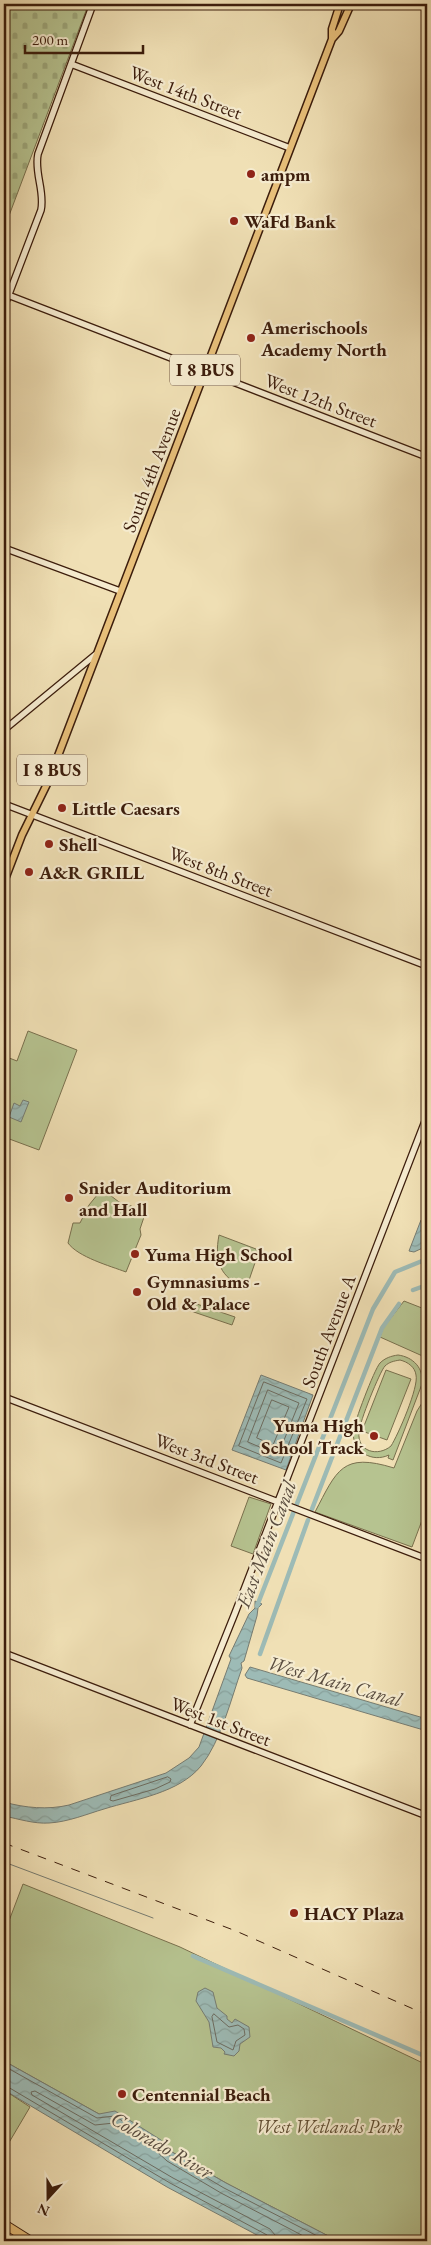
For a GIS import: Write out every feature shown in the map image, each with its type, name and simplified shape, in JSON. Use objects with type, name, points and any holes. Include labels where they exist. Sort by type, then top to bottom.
[{"type":"highway","points":[[4,2224],[31,2241]]},
{"type":"main road","name":"South 4th Avenue","points":[[332,39],[332,29],[340,4]]},
{"type":"main road","name":"South 4th Avenue","points":[[4,882],[48,782],[332,39],[339,31],[350,4]]},
{"type":"street","points":[[4,307],[41,210],[43,195],[37,168],[38,154],[93,4]]},
{"type":"street","name":"West 14th Street","points":[[71,64],[290,148]]},
{"type":"street","name":"West 12th Street","points":[[8,295],[427,457]]},
{"type":"street","points":[[4,548],[120,591]]},
{"type":"street","points":[[4,730],[95,655]]},
{"type":"street","name":"West 8th Street","points":[[4,804],[427,966]]},
{"type":"street","name":"South Avenue A","points":[[190,1725],[427,1116]]},
{"type":"street","name":"West 3rd Street","points":[[4,1397],[427,1559]]},
{"type":"street","name":"West 1st Street","points":[[4,1653],[427,1816]]},
{"type":"green space","points":[[4,4],[75,4],[87,8],[4,229]]},
{"type":"green space","points":[[28,1031],[77,1050],[39,1150],[4,1137],[4,1093],[7,1084],[4,1083],[4,1056],[17,1061]]},
{"type":"green space","points":[[102,1189],[119,1202],[146,1211],[140,1229],[141,1235],[126,1272],[79,1253],[68,1243],[73,1223],[80,1223],[89,1205]]},
{"type":"green space","points":[[219,1235],[256,1249],[258,1254],[246,1289],[230,1279],[221,1268],[217,1253]]},
{"type":"green space","points":[[185,1300],[235,1317],[232,1325],[182,1308]]},
{"type":"green space","points":[[404,1301],[427,1310],[427,1358],[380,1337],[383,1328]]},
{"type":"green space","points":[[398,1355],[408,1358],[416,1364],[421,1373],[422,1384],[393,1460],[388,1458],[389,1455],[376,1458],[370,1457],[356,1445],[353,1432],[377,1368],[384,1360]],"holes":[[[400,1360],[413,1367],[416,1375],[414,1390],[407,1411],[391,1446],[380,1451],[369,1451],[361,1444],[359,1439],[360,1427],[366,1408],[385,1366]]]},
{"type":"green space","points":[[386,1370],[411,1379],[387,1440],[362,1431]]},
{"type":"green space","points":[[427,1395],[427,1507],[412,1547],[315,1512],[329,1485],[343,1468],[363,1462],[394,1468],[417,1411]]},
{"type":"green space","points":[[249,1497],[271,1504],[253,1554],[231,1546]]},
{"type":"green space","name":"West Wetlands Park","points":[[23,1884],[180,1947],[427,2065],[427,2241],[338,2241],[226,2183],[172,2152],[157,2138],[99,2114],[4,2061],[4,1934]]},
{"type":"green space","points":[[4,2090],[30,2107],[4,2151]]},
{"type":"water","points":[[23,1100],[29,1102],[21,1122],[9,1117],[14,1103],[20,1106]]},
{"type":"water","points":[[421,1220],[427,1221],[427,1246],[414,1252],[409,1251]]},
{"type":"water","points":[[261,1375],[313,1395],[286,1470],[232,1450]]},
{"type":"water","points":[[255,1601],[262,1604],[258,1608],[244,1661],[241,1663],[242,1668],[225,1719],[208,1756],[192,1775],[181,1783],[156,1794],[63,1821],[38,1823],[4,1816],[4,1802],[36,1808],[69,1805],[166,1773],[189,1758],[199,1747],[231,1659],[229,1656],[249,1614],[255,1608]]},
{"type":"water","points":[[250,1667],[427,1719],[427,1731],[247,1678],[245,1675]]},
{"type":"water","points":[[205,1988],[213,1992],[217,2008],[227,2016],[227,2019],[232,2023],[235,2019],[249,2027],[250,2037],[240,2044],[239,2051],[234,2056],[224,2054],[225,2052],[221,2048],[213,2047],[209,2022],[196,2001],[198,1992]]},
{"type":"water","name":"Colorado River","points":[[4,2061],[99,2114],[115,2111],[161,2140],[172,2152],[226,2183],[338,2241],[268,2241],[167,2187],[4,2090]]},
{"type":"waterway","name":"East Main Canal","points":[[257,1606],[373,1309],[395,1272],[427,1259]]},
{"type":"waterway","points":[[413,1290],[427,1285]]},
{"type":"waterway","points":[[312,1509],[382,1328],[399,1304]]},
{"type":"waterway","name":"West Main Canal","points":[[260,1654],[308,1520]]},
{"type":"waterway","points":[[4,1862],[153,1918]]},
{"type":"waterway","points":[[193,1956],[427,2057]]},
{"type":"railway","points":[[4,1843],[236,1931],[427,2015]]},
{"type":"place","name":"ampm","points":[[251,174]]},
{"type":"place","name":"WaFd Bank","points":[[234,221]]},
{"type":"place","name":"Amerischools Academy North","points":[[251,338]]},
{"type":"place","name":"Little Caesars","points":[[62,808]]},
{"type":"place","name":"Shell","points":[[49,844]]},
{"type":"place","name":"A&R GRILL","points":[[29,872]]},
{"type":"place","name":"Snider Auditorium and Hall","points":[[69,1198]]},
{"type":"place","name":"Yuma High School","points":[[135,1254]]},
{"type":"place","name":"Gymnasiums - Old & Palace","points":[[137,1292]]},
{"type":"place","name":"Yuma High School Track","points":[[374,1436]]},
{"type":"place","name":"HACY Plaza","points":[[294,1913]]},
{"type":"place","name":"Centennial Beach","points":[[122,2094]]}]
